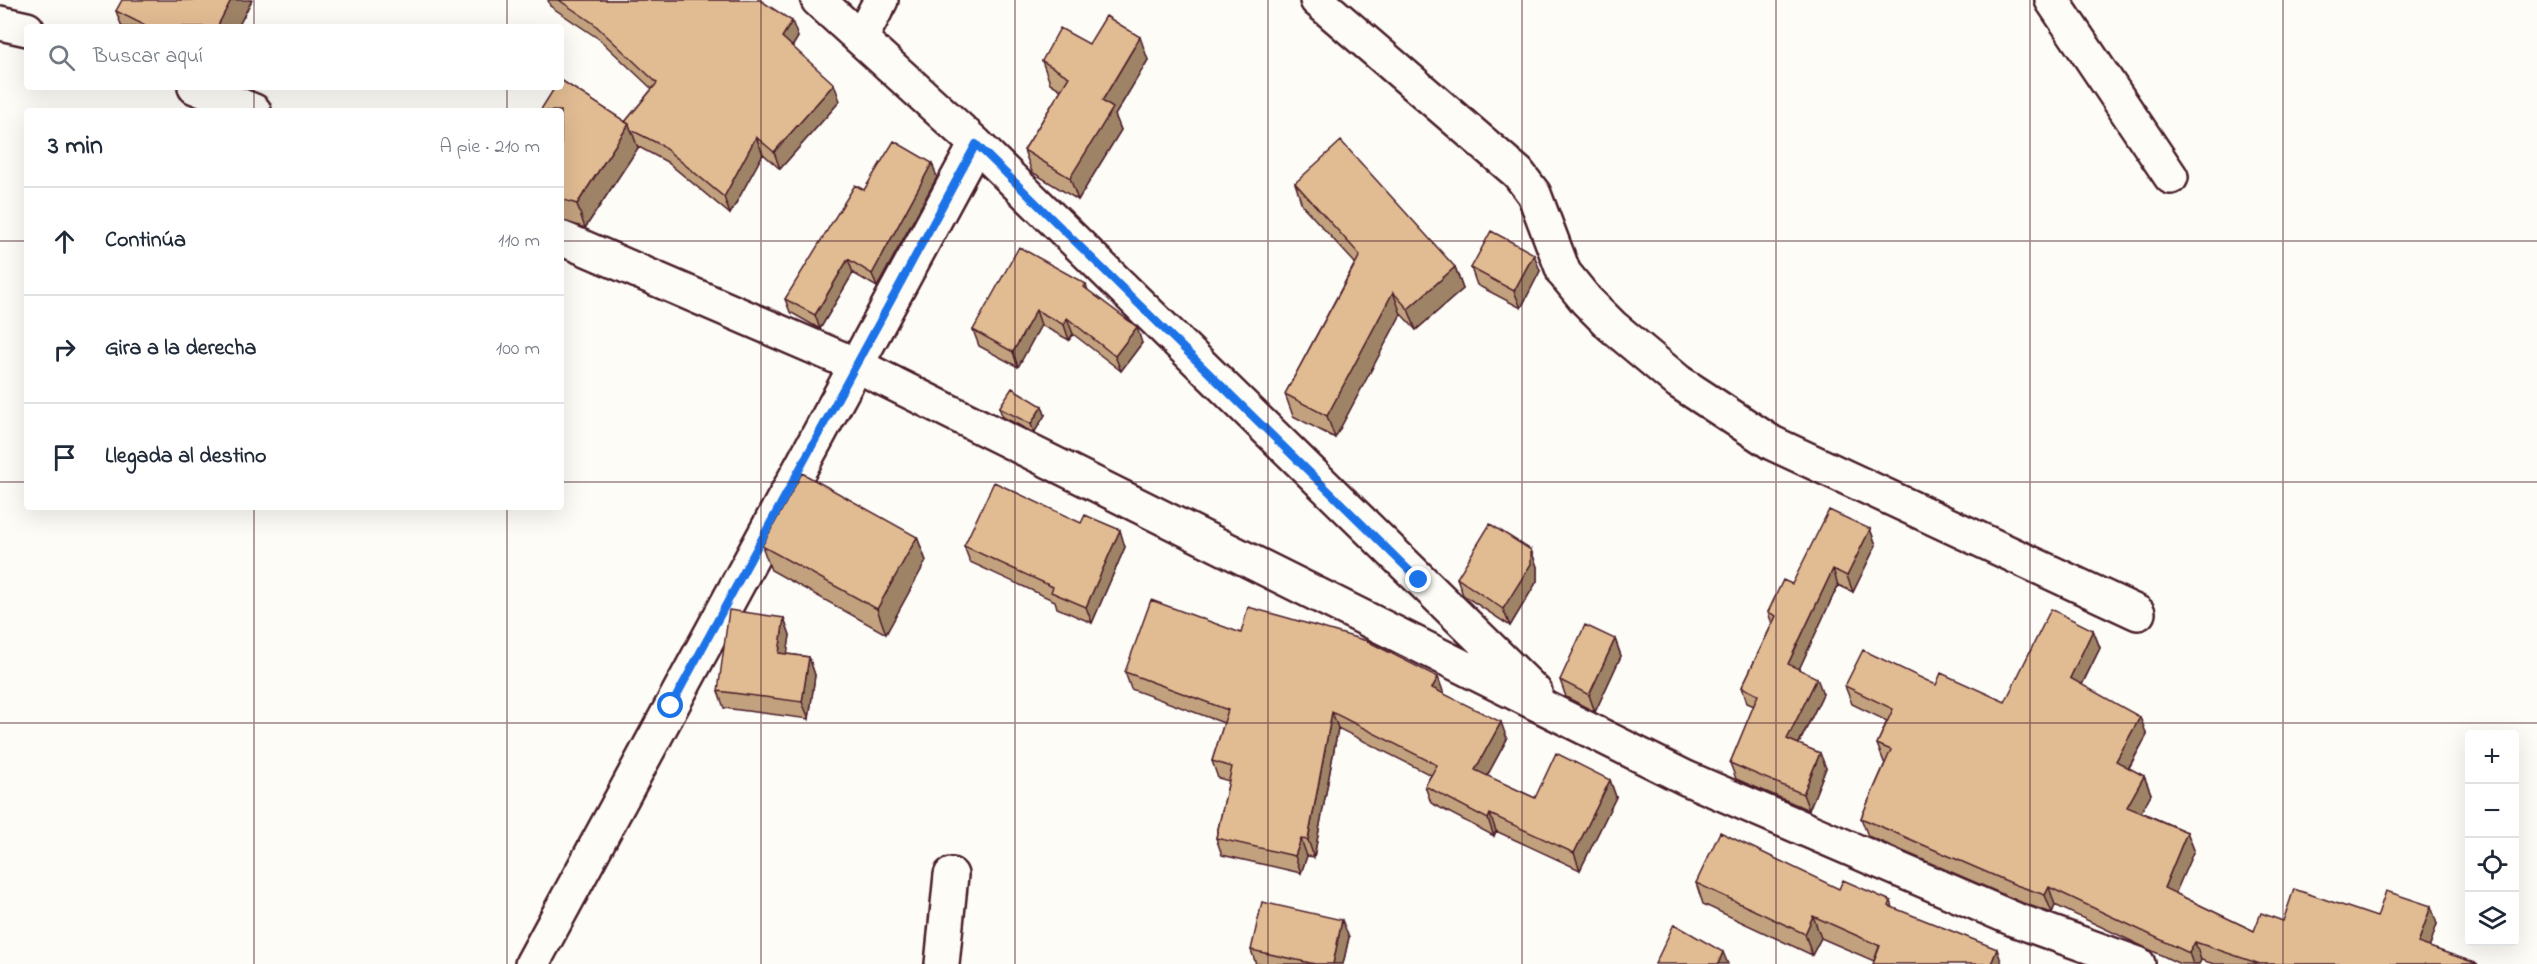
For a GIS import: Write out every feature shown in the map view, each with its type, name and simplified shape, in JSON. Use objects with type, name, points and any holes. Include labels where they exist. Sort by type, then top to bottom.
[{"type":"street","points":[[818,0],[976,144],[1558,714]]},
{"type":"street","points":[[861,38],[881,0]]},
{"type":"street","points":[[1317,0],[1518,173],[1534,194],[1564,273],[1586,300],[1612,326],[1679,382],[1772,443],[2138,614]]},
{"type":"street","points":[[2052,0],[2171,177]]},
{"type":"street","points":[[0,23],[24,28]]},
{"type":"street","points":[[202,90],[247,108]]},
{"type":"street","points":[[532,964],[976,144]]},
{"type":"street","points":[[564,239],[856,365],[1697,783],[2016,920],[2138,964]]},
{"type":"street","points":[[942,964],[951,875]]},
{"type":"building","points":[[122,0],[231,0],[219,24],[142,24],[116,11]]},
{"type":"building","points":[[559,0],[760,0],[792,21],[782,37],[834,84],[774,152],[756,137],[724,197],[661,145],[631,130],[629,124],[625,122],[657,83],[593,23]]},
{"type":"building","points":[[1106,16],[1140,37],[1102,101],[1113,108],[1070,178],[1024,150],[1069,77],[1042,61],[1060,28],[1089,44]]},
{"type":"building","points":[[564,82],[629,124],[577,204],[564,200],[564,108],[542,108],[553,90],[564,90]]},
{"type":"building","points":[[894,141],[932,163],[872,274],[848,259],[815,315],[785,299],[855,185],[864,190]]},
{"type":"building","points":[[1341,141],[1455,267],[1408,309],[1393,292],[1327,416],[1285,394],[1360,255],[1295,183]]},
{"type":"building","points":[[1491,231],[1534,254],[1514,291],[1471,268]]},
{"type":"building","points":[[1019,247],[1086,284],[1084,287],[1137,327],[1115,356],[1067,318],[1064,325],[1036,310],[1013,352],[973,330]]},
{"type":"building","points":[[1012,388],[1042,406],[1031,424],[999,408]]},
{"type":"building","points":[[802,473],[917,537],[877,609],[762,546]]},
{"type":"building","points":[[994,482],[1081,523],[1085,515],[1120,530],[1086,607],[1051,592],[1053,587],[964,546]]},
{"type":"building","points":[[1829,510],[1870,529],[1847,576],[1833,569],[1788,664],[1817,678],[1787,739],[1820,753],[1803,794],[1730,763],[1758,695],[1742,687],[1776,616],[1768,612],[1783,580],[1792,584]]},
{"type":"building","points":[[1490,524],[1531,550],[1531,564],[1503,609],[1457,578]]},
{"type":"building","points":[[1151,600],[1241,633],[1248,607],[1367,641],[1438,677],[1432,688],[1501,722],[1475,770],[1535,798],[1556,753],[1610,780],[1574,853],[1490,814],[1488,819],[1425,786],[1437,765],[1332,712],[1308,840],[1301,839],[1295,856],[1216,838],[1232,767],[1212,761],[1228,710],[1125,672]]},
{"type":"building","points":[[2051,609],[2093,630],[2070,678],[2140,717],[2116,761],[2144,776],[2127,807],[2187,832],[2164,888],[2254,931],[2261,913],[2283,921],[2294,889],[2377,917],[2386,891],[2431,906],[2418,943],[2478,964],[2260,964],[2195,942],[2189,953],[2049,887],[2045,895],[2016,885],[1861,818],[1891,750],[1877,744],[1893,709],[1845,686],[1863,650],[1936,685],[1941,673],[2005,702]]},
{"type":"building","points":[[729,610],[784,618],[779,653],[809,657],[802,702],[718,691]]},
{"type":"building","points":[[1585,625],[1615,639],[1589,695],[1560,680]]},
{"type":"building","points":[[1720,832],[1839,889],[1843,880],[1891,901],[1889,906],[1997,949],[1991,964],[1873,964],[1880,946],[1813,916],[1805,934],[1696,883]]},
{"type":"building","points":[[1262,902],[1342,920],[1333,964],[1315,964],[1251,950]]},
{"type":"building","points":[[1674,924],[1723,952],[1718,964],[1655,964]]},
{"type":"route","points":[[671,706],[976,144],[1419,580]]}]
